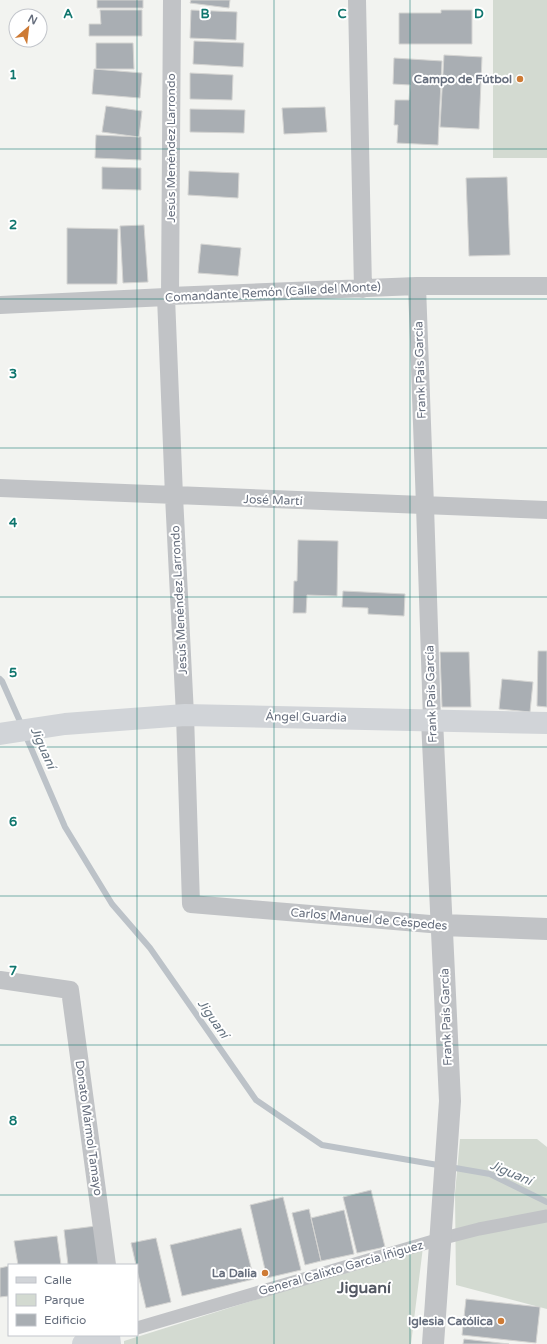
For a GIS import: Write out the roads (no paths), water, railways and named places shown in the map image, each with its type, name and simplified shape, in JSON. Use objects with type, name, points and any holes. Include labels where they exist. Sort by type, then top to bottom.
[{"type":"main road","name":"Ángel Guardia","points":[[0,734],[65,724],[185,715],[547,723]]},
{"type":"main road","points":[[83,1344],[110,1337]]},
{"type":"street","name":"Jesús Menéndez Larrondo","points":[[172,0],[168,296],[174,496],[185,715],[191,904]]},
{"type":"street","points":[[357,0],[363,289]]},
{"type":"street","name":"Comandante Remón (Calle del Monte)","points":[[0,305],[168,296],[417,286],[547,286]]},
{"type":"street","name":"Frank País García","points":[[417,286],[432,720],[450,1102],[433,1344]]},
{"type":"street","name":"José Martí","points":[[0,488],[547,510]]},
{"type":"street","name":"Carlos Manuel de Céspedes","points":[[191,904],[442,925],[547,929]]},
{"type":"street","name":"Donato Mármol Tamayo","points":[[0,980],[70,990],[107,1264]]},
{"type":"street","name":"General Calixto García Íñiguez","points":[[138,1328],[440,1239],[479,1229],[547,1216]]},
{"type":"waterway","name":"Jiguaní","points":[[0,679],[22,726]]},
{"type":"waterway","name":"Jiguaní","points":[[25,734],[65,827],[112,904],[150,948],[256,1100],[322,1145],[490,1174],[547,1202]]},
{"type":"place","name":"Campo de Fútbol","points":[[520,79]]},
{"type":"place","name":"La Dalia","points":[[265,1273]]},
{"type":"place","name":"Iglesia Católica","points":[[501,1321]]},
{"type":"district","name":"Jiguaní","points":[[364,1288]]}]
